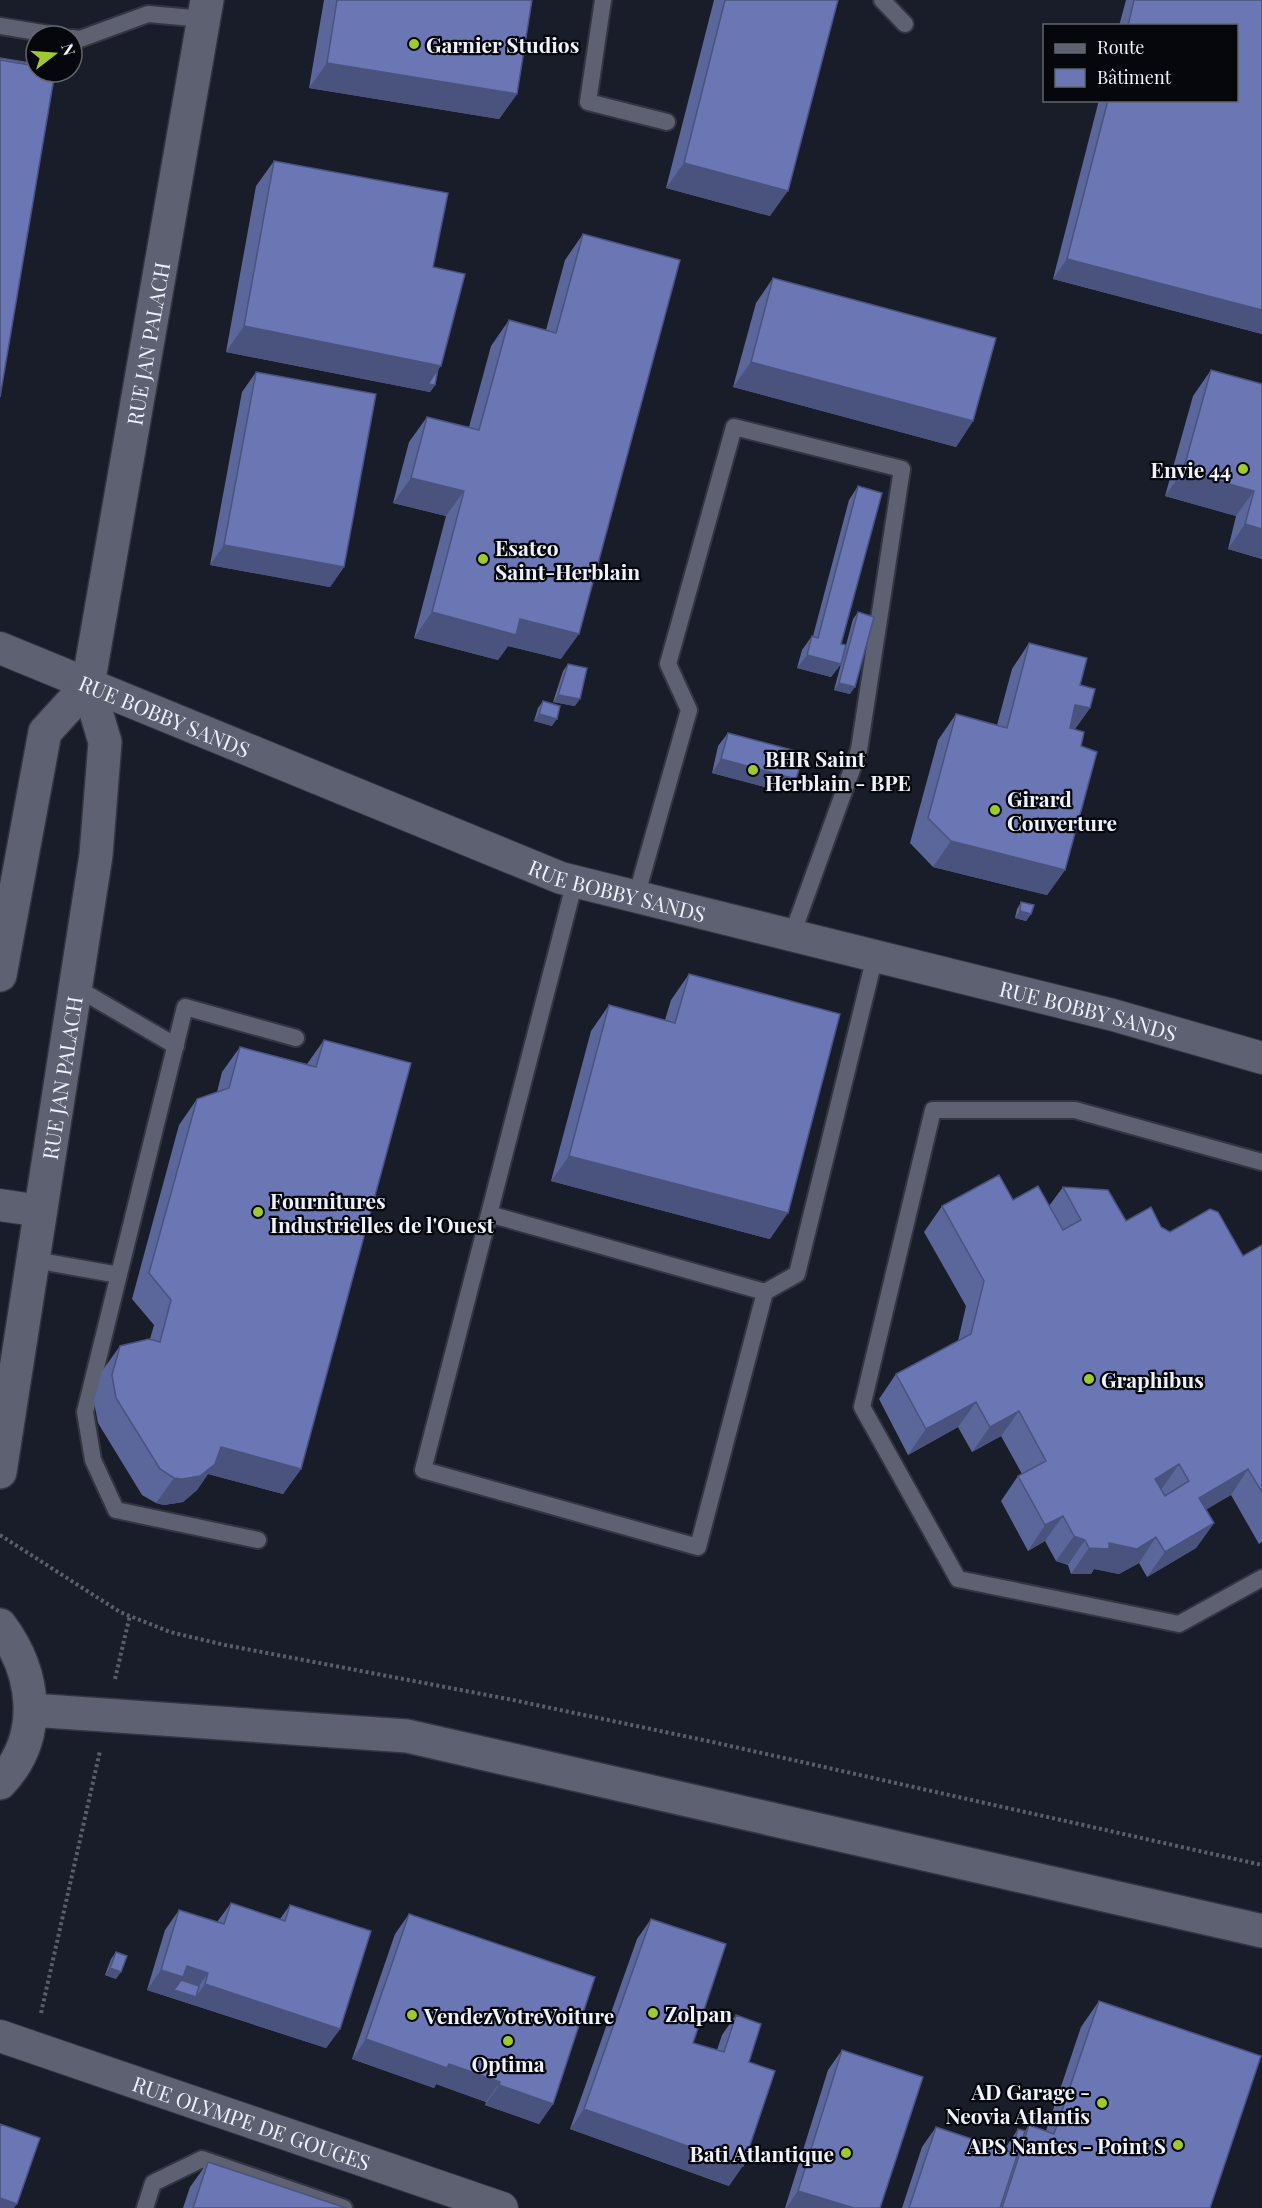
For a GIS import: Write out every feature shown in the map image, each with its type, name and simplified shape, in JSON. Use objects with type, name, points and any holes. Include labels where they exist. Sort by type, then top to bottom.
[{"type":"street","name":"RUE JAN PALACH","points":[[0,1472],[96,855],[105,742],[88,685],[205,10]]},
{"type":"street","name":"RUE BOBBY SANDS","points":[[0,648],[561,878],[1113,1015],[1262,1058]]},
{"type":"street","points":[[0,975],[45,732],[88,685]]},
{"type":"street","points":[[0,1205],[41,1211]]},
{"type":"street","points":[[0,1625],[14,1644],[24,1665],[30,1687],[31,1710],[27,1734],[19,1756],[0,1783]]},
{"type":"street","points":[[31,1710],[407,1736],[1262,1931]]},
{"type":"street","name":"RUE OLYMPE DE GOUGES","points":[[0,2036],[502,2208]]},
{"type":"lane","points":[[603,0],[588,102],[667,122]]},
{"type":"lane","points":[[882,0],[905,24]]},
{"type":"lane","points":[[84,38],[147,14],[205,10]]},
{"type":"lane","points":[[0,26],[24,30]]},
{"type":"lane","points":[[636,897],[689,710],[668,664],[734,427],[902,469],[859,750],[792,935]]},
{"type":"lane","points":[[575,881],[423,1470],[698,1547],[765,1292]]},
{"type":"lane","points":[[489,1214],[765,1292],[798,1274],[875,956]]},
{"type":"lane","points":[[75,987],[176,1046]]},
{"type":"lane","points":[[258,1540],[116,1510],[93,1461],[85,1413],[185,1007],[296,1038]]},
{"type":"lane","points":[[1262,1161],[1075,1110],[933,1110],[862,1407],[958,1579],[1179,1624],[1262,1578]]},
{"type":"lane","points":[[34,1260],[119,1275]]},
{"type":"lane","points":[[146,2208],[153,2183],[202,2159],[344,2208]]},
{"type":"path","points":[[0,1535],[120,1611],[170,1632],[225,1645],[519,1701],[806,1762],[1262,1864]]},
{"type":"path","points":[[33,2047],[130,1615]]},
{"type":"building","name":"Garnier Studios","points":[[337,0],[532,0],[517,94],[327,63]]},
{"type":"building","points":[[725,0],[838,0],[788,191],[684,163]]},
{"type":"building","points":[[1134,0],[1262,0],[1262,310],[1067,259],[1107,102],[1238,102],[1238,24],[1128,24]]},
{"type":"building","points":[[0,58],[24,62],[24,64],[0,60]]},
{"type":"building","points":[[0,60],[24,64],[24,84],[53,84],[0,397]]},
{"type":"building","points":[[274,161],[448,193],[433,267],[465,274],[441,366],[244,326]]},
{"type":"building","points":[[583,234],[680,260],[579,634],[520,619],[516,635],[432,612],[464,491],[411,478],[427,417],[479,430],[509,320],[556,333]]},
{"type":"building","points":[[773,278],[996,338],[973,421],[751,362]]},
{"type":"building","points":[[438,369],[435,385],[428,384]]},
{"type":"building","points":[[1211,370],[1262,384],[1262,529],[1245,524],[1254,491],[1183,471]]},
{"type":"building","points":[[256,372],[376,394],[344,567],[224,545]]},
{"type":"building","points":[[858,486],[882,493],[841,644],[846,645],[841,664],[807,655],[812,636],[818,638]]},
{"type":"building","points":[[858,612],[874,617],[855,687],[839,683]]},
{"type":"building","name":"Girard Couverture","points":[[1029,643],[1087,658],[1080,685],[1095,689],[1090,708],[1075,705],[1070,728],[1084,732],[1081,746],[1097,752],[1065,870],[951,841],[928,818],[956,714],[1007,728]]},
{"type":"building","points":[[568,664],[587,668],[580,699],[558,695]]},
{"type":"building","points":[[543,701],[560,706],[557,719],[539,714]]},
{"type":"building","points":[[728,733],[804,753],[796,779],[721,759]]},
{"type":"building","points":[[1021,902],[1034,905],[1031,914],[1020,911]]},
{"type":"building","points":[[689,974],[840,1014],[788,1213],[569,1156],[609,1005],[675,1023]]},
{"type":"building","name":"Fournitures Industrielles de l'Ouest","points":[[324,1040],[411,1063],[301,1469],[221,1447],[215,1464],[200,1476],[174,1478],[160,1469],[116,1398],[112,1375],[120,1346],[149,1339],[160,1342],[171,1300],[149,1273],[197,1099],[229,1088],[240,1047],[316,1067]]},
{"type":"building","name":"Graphibus","points":[[999,1175],[1013,1200],[1038,1186],[1063,1230],[1081,1220],[1063,1187],[1108,1190],[1126,1221],[1151,1207],[1161,1227],[1170,1232],[1210,1209],[1218,1212],[1243,1256],[1262,1245],[1262,1492],[1248,1469],[1199,1498],[1214,1523],[1165,1552],[1156,1537],[1137,1549],[1109,1543],[1109,1549],[1089,1548],[1085,1540],[1074,1536],[1063,1516],[1045,1525],[1018,1476],[1046,1461],[1019,1411],[990,1427],[976,1402],[926,1429],[896,1374],[971,1334],[984,1281],[942,1206]],"holes":[[[1179,1464],[1189,1481],[1165,1496],[1155,1479]]]},
{"type":"building","points":[[231,1903],[285,1921],[290,1905],[371,1931],[340,2029],[205,1984],[208,1973],[187,1966],[183,1977],[161,1970],[179,1910],[224,1924]]},
{"type":"building","points":[[409,1914],[595,1977],[553,2104],[449,2064],[447,2068],[366,2039]]},
{"type":"building","points":[[651,1919],[726,1944],[693,2043],[724,2052],[736,2015],[761,2024],[749,2062],[775,2071],[743,2166],[584,2109]]},
{"type":"building","points":[[116,1952],[127,1956],[121,1972],[110,1968]]},
{"type":"building","points":[[181,1980],[199,1986],[196,1997],[174,1990]]},
{"type":"building","points":[[1099,2001],[1261,2056],[1210,2208],[1002,2208],[1029,2125],[1054,2134]]},
{"type":"building","name":"Bati Atlantique","points":[[842,2050],[923,2077],[880,2208],[854,2208],[798,2191]]},
{"type":"building","points":[[0,2124],[40,2138],[17,2204],[0,2198]]},
{"type":"building","points":[[936,2127],[1011,2152],[1018,2129],[1025,2131],[1000,2208],[909,2208]]},
{"type":"building","points":[[208,2162],[346,2208],[193,2208]]},
{"type":"place","name":"Garnier Studios","points":[[414,44]]},
{"type":"place","name":"Envie 44","points":[[1243,469]]},
{"type":"place","name":"Esatco Saint-Herblain","points":[[483,559]]},
{"type":"place","name":"BHR Saint Herblain - BPE","points":[[753,770]]},
{"type":"place","name":"Girard Couverture","points":[[995,810]]},
{"type":"place","name":"Fournitures Industrielles de l'Ouest","points":[[258,1212]]},
{"type":"place","name":"Graphibus","points":[[1089,1379]]},
{"type":"place","name":"Zolpan","points":[[653,2013]]},
{"type":"place","name":"VendezVotreVoiture","points":[[412,2015]]},
{"type":"place","name":"Optima","points":[[508,2041]]},
{"type":"place","name":"AD Garage - Neovia Atlantis","points":[[1102,2103]]},
{"type":"place","name":"APS Nantes - Point S","points":[[1178,2145]]},
{"type":"place","name":"Bati Atlantique","points":[[846,2153]]}]
